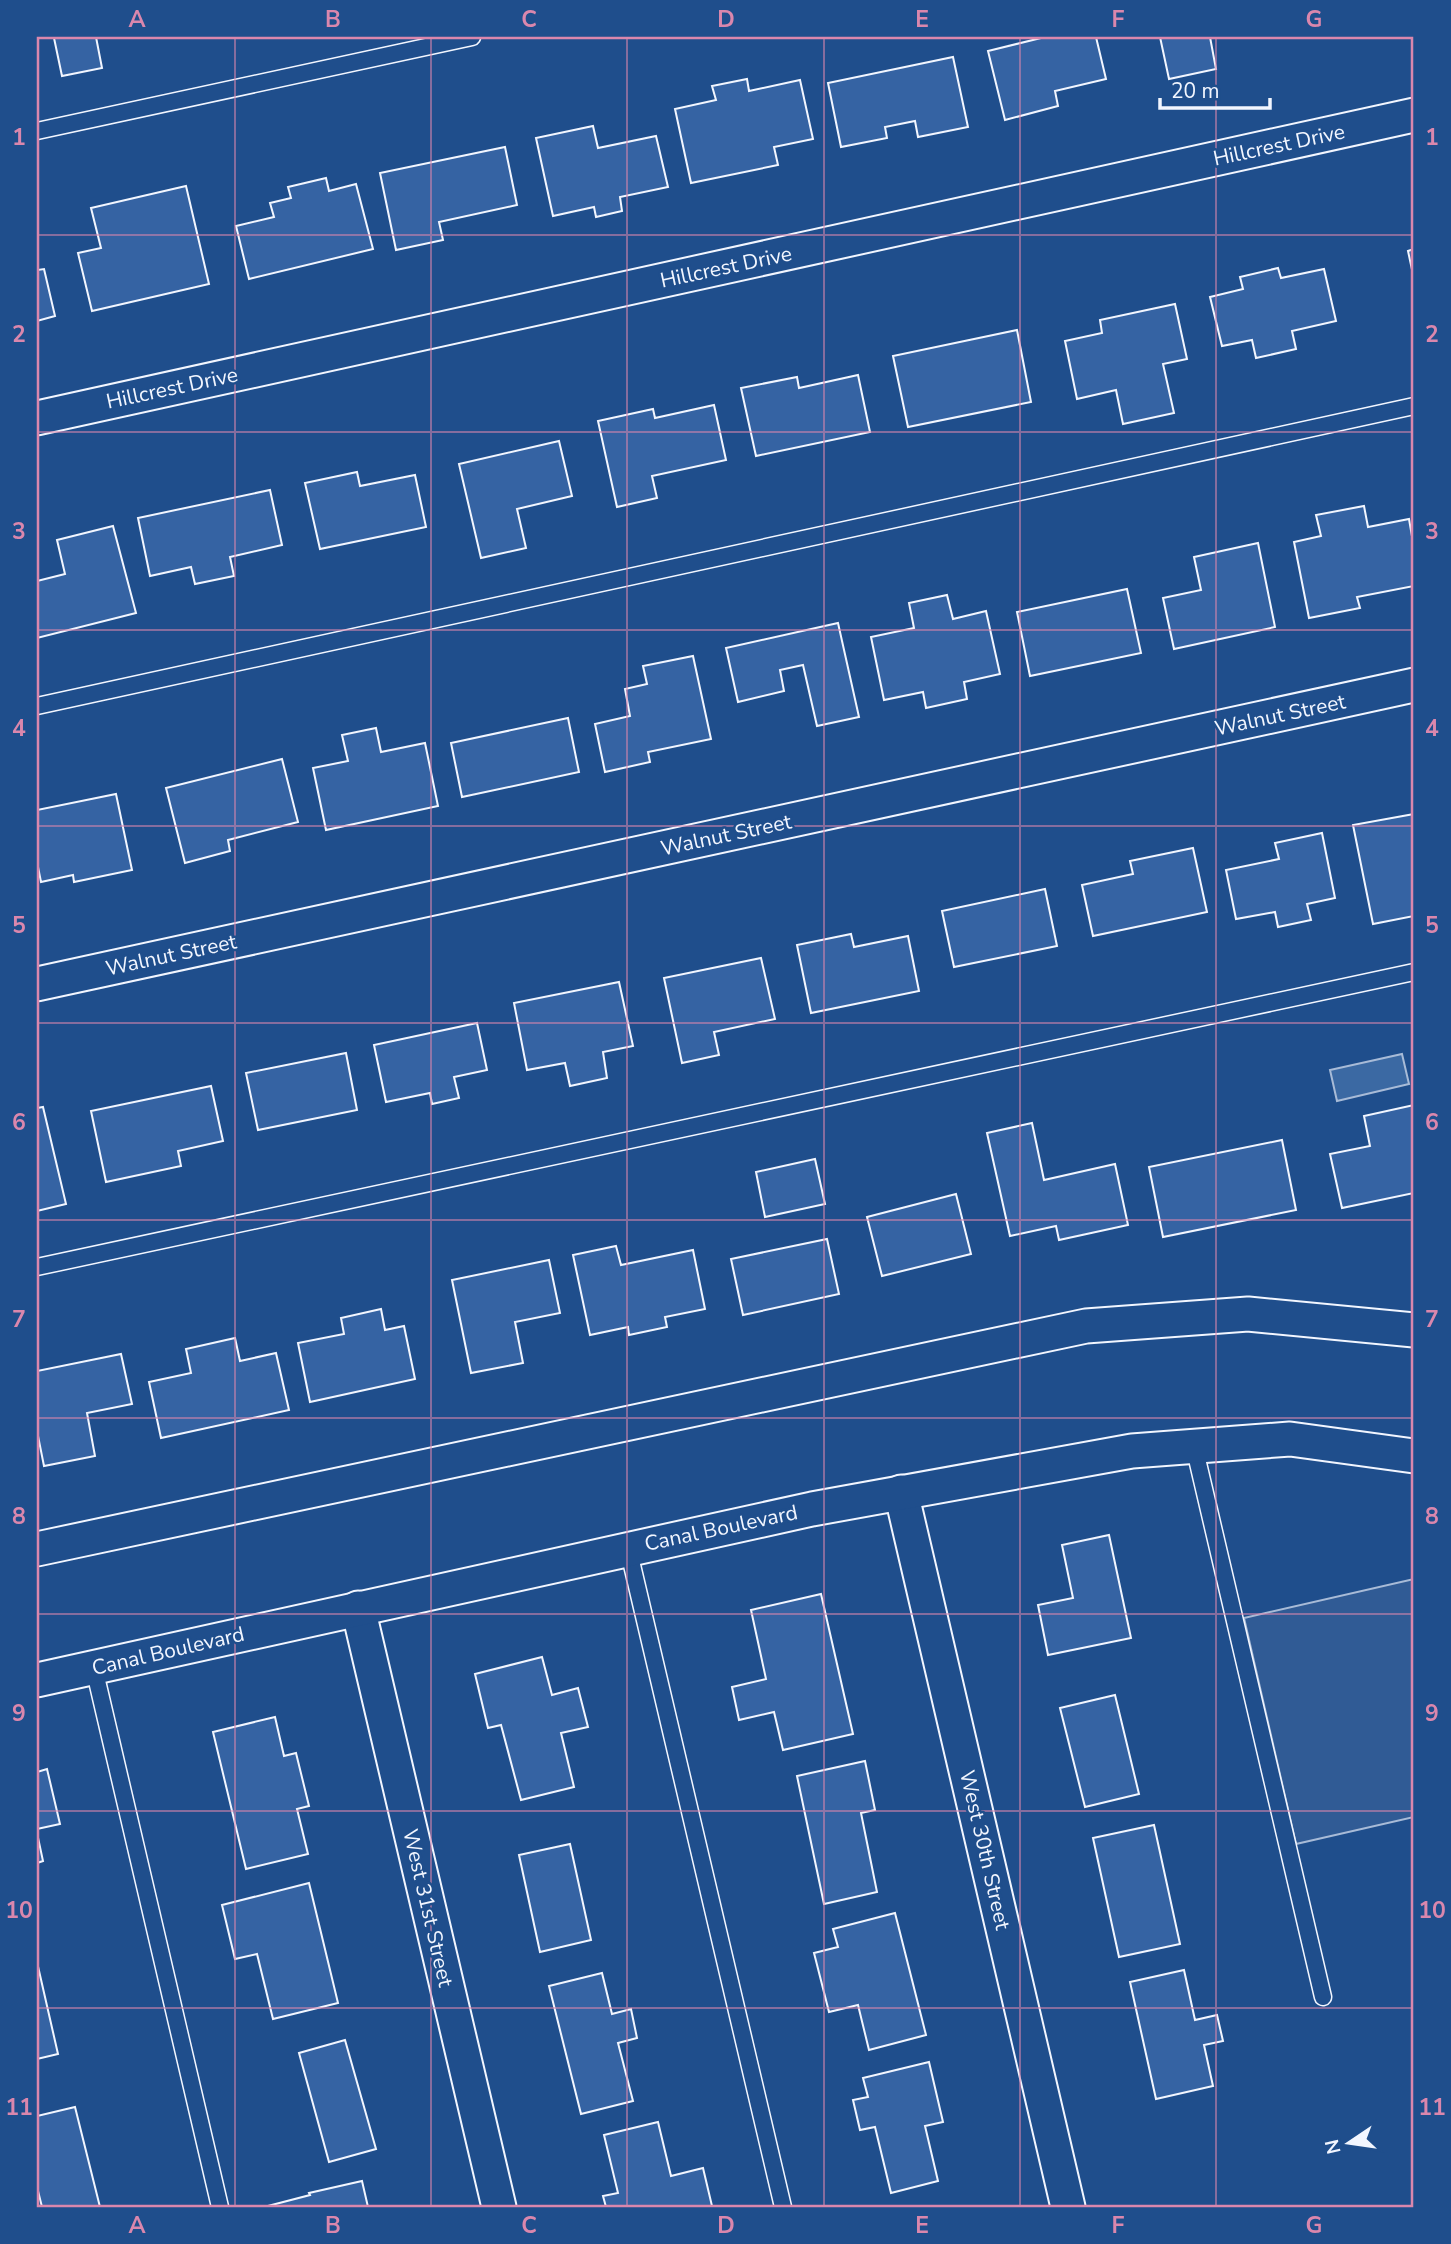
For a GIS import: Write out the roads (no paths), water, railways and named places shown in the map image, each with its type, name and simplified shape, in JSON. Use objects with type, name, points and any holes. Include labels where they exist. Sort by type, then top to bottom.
[{"type":"street","name":"Hillcrest Drive","points":[[37,418],[1414,115]]},
{"type":"street","name":"Walnut Street","points":[[37,984],[1414,685]]},
{"type":"street","points":[[37,1549],[1086,1326],[1248,1314],[1414,1330]]},
{"type":"street","name":"Canal Boulevard","points":[[37,1680],[628,1548],[901,1492],[1132,1451],[1290,1439],[1414,1457]]},
{"type":"street","name":"West 30th Street","points":[[901,1492],[1068,2207]]},
{"type":"street","name":"West 31st Street","points":[[358,1608],[499,2207]]},
{"type":"lane","points":[[37,131],[472,37]]},
{"type":"lane","points":[[37,706],[1414,406]]},
{"type":"lane","points":[[37,1267],[1414,972]]},
{"type":"lane","points":[[1194,1446],[1323,1997]]},
{"type":"lane","points":[[628,1548],[783,2207]]},
{"type":"lane","points":[[94,1668],[220,2207]]}]
